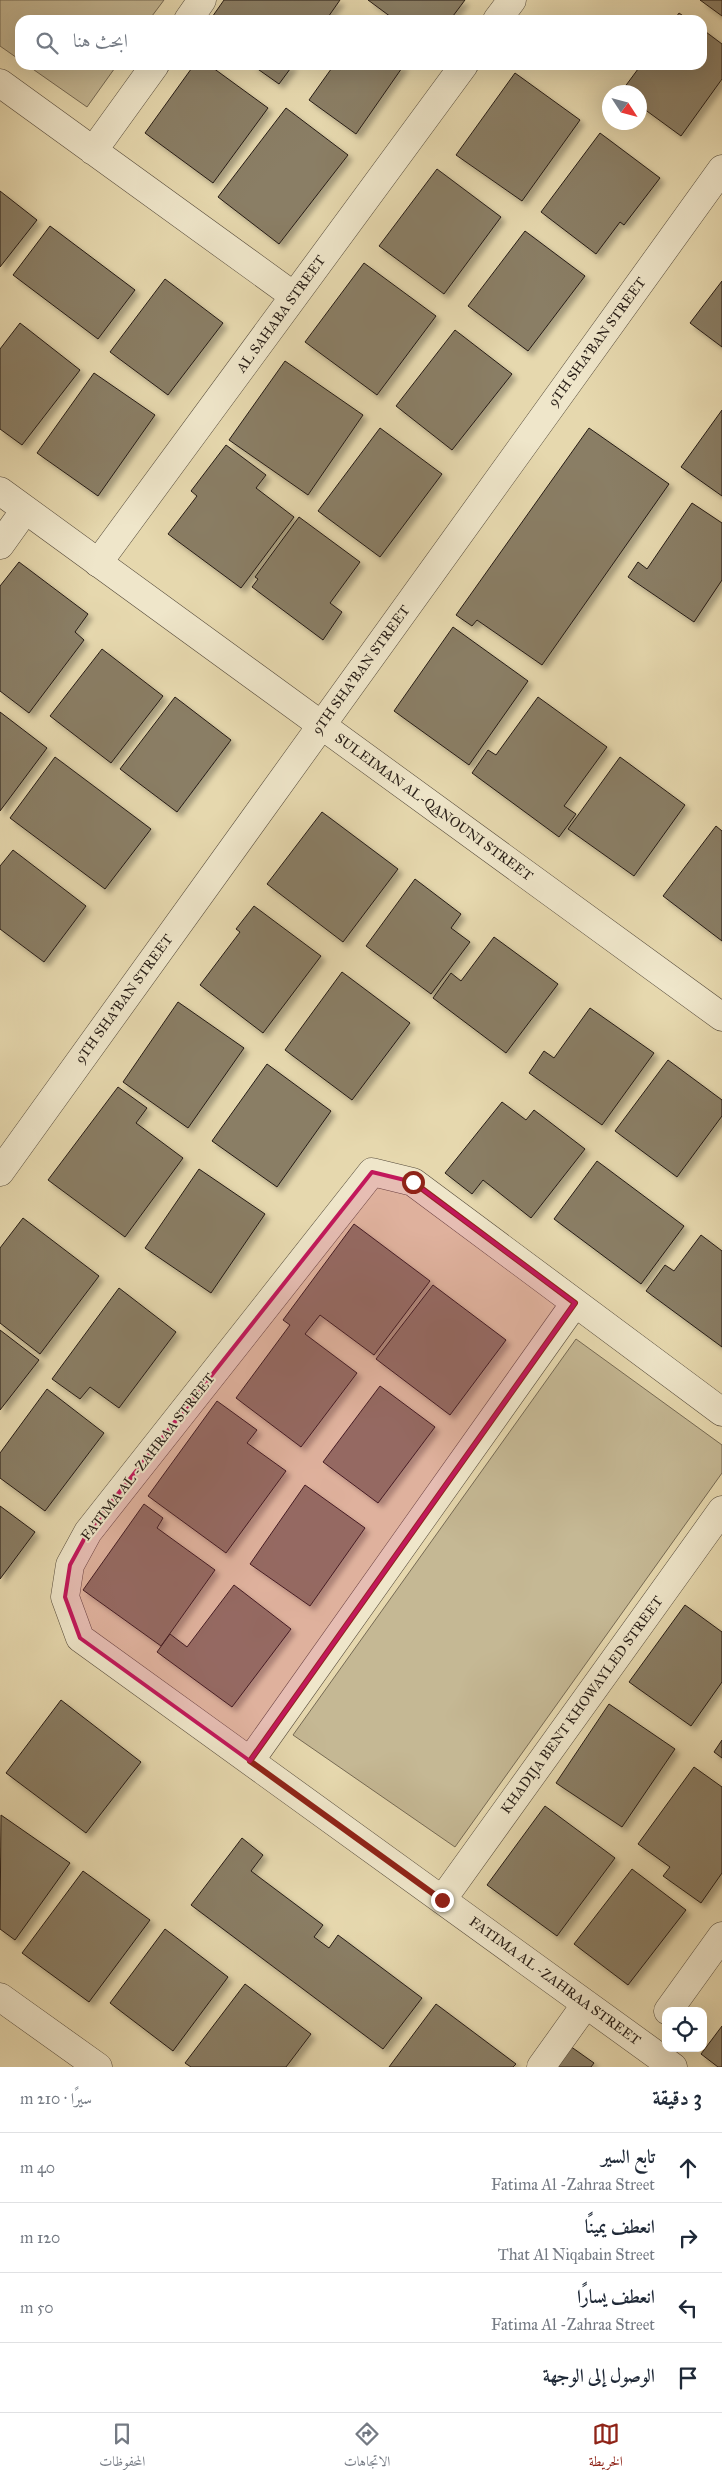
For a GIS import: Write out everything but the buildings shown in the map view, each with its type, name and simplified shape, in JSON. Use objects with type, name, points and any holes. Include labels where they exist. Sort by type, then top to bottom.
[{"type":"street","points":[[192,15],[202,0]]},
{"type":"street","points":[[501,15],[512,0]]},
{"type":"street","points":[[93,151],[151,70]]},
{"type":"street","name":"AL SAHABA STREET","points":[[98,563],[460,70]]},
{"type":"street","points":[[0,83],[294,296]]},
{"type":"street","name":"9TH SHA'BAN STREET","points":[[0,1172],[722,169]]},
{"type":"street","name":"SULEIMAN AL-QANOUNI STREET","points":[[0,491],[722,1017]]},
{"type":"street","points":[[0,545],[25,510]]},
{"type":"street","name":"FATIMA AL -ZAHRAA STREET","points":[[673,2067],[80,1638],[65,1597],[70,1565],[88,1532],[372,1172],[413,1182],[722,1412]]},
{"type":"street","points":[[250,1761],[575,1303]]},
{"type":"street","name":"KHADIJA BENT KHOWAYLED STREET","points":[[442,1900],[722,1510]]},
{"type":"street","points":[[671,2007],[722,1936]]},
{"type":"street","points":[[0,1997],[98,2067]]},
{"type":"street","points":[[540,2067],[586,2004]]},
{"type":"street","points":[[643,2046],[662,2020]]},
{"type":"highlighted area","points":[[372,1172],[413,1182],[575,1303],[250,1761],[80,1638],[65,1597],[70,1565],[88,1532]]},
{"type":"shaded area","points":[[0,0],[164,0],[153,15],[15,15],[15,56],[0,46]]},
{"type":"shaded area","points":[[34,70],[113,70],[87,107]]},
{"type":"shaded area","points":[[576,1339],[722,1445],[722,1473],[455,1847],[293,1735]]},
{"type":"route","points":[[413,1182],[575,1303],[250,1761],[442,1900]]}]
